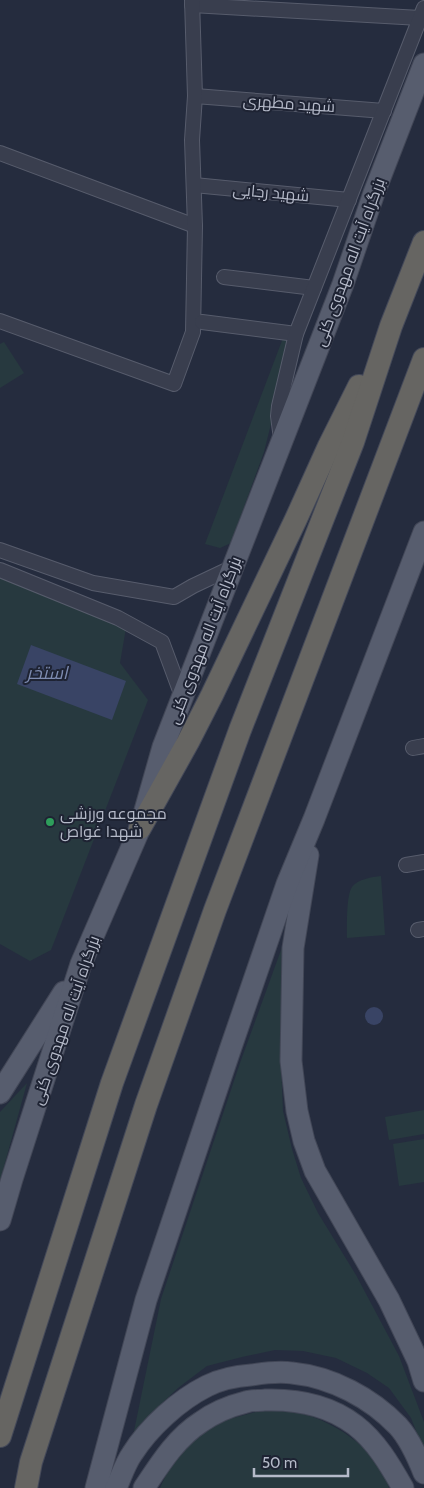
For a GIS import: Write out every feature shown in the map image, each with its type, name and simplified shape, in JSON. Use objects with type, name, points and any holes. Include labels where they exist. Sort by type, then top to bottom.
[{"type":"highway","points":[[0,1436],[112,1083],[240,730],[353,442],[390,326],[424,242]]},
{"type":"highway","points":[[140,828],[212,696],[329,446],[390,326]]},
{"type":"highway","points":[[26,1488],[31,1462],[146,1105],[214,910],[424,359]]},
{"type":"main road","name":"بزرگراه آیت اله مهدوی کنی","points":[[0,1220],[81,964],[140,828],[163,747],[343,284],[374,193],[424,64]]},
{"type":"main road","points":[[96,1488],[149,1291],[287,884],[314,819],[424,532]]},
{"type":"main road","points":[[314,819],[293,948],[291,1061],[296,1111],[315,1171],[389,1300],[418,1361],[424,1381]]},
{"type":"main road","points":[[0,1093],[81,964]]},
{"type":"main road","points":[[116,1488],[132,1454],[153,1428],[176,1406],[217,1381],[264,1373],[291,1373],[321,1378],[354,1392],[399,1427],[424,1472]]},
{"type":"main road","points":[[144,1488],[179,1440],[200,1422],[224,1408],[248,1401],[277,1400],[302,1402],[328,1409],[355,1425],[376,1445],[391,1466],[403,1488]]},
{"type":"street","points":[[0,321],[174,384],[193,332],[195,226],[192,140],[195,96],[192,3],[422,13],[296,334],[279,406],[278,416],[281,440]]},
{"type":"street","name":"شهید مطهری","points":[[195,96],[384,111]]},
{"type":"street","points":[[0,153],[195,226]]},
{"type":"street","name":"شهید رجایی","points":[[194,185],[349,200]]},
{"type":"street","points":[[224,277],[314,288]]},
{"type":"street","points":[[202,322],[296,334]]},
{"type":"street","points":[[0,550],[94,583],[174,597],[231,568]]},
{"type":"street","points":[[0,570],[118,618],[162,642],[182,696]]},
{"type":"street","points":[[406,865],[424,862]]},
{"type":"shaded area","points":[[283,338],[292,340],[264,452],[231,543],[220,548],[205,544]]},
{"type":"shaded area","points":[[4,342],[24,373],[0,388],[0,344]]},
{"type":"shaded area","name":"مجموعه ورزشی شهدا غواص","points":[[0,578],[126,628],[120,663],[148,700],[51,950],[30,961],[0,944]]},
{"type":"shaded area","points":[[381,876],[385,935],[347,938],[348,904],[352,887],[361,880]]},
{"type":"shaded area","points":[[285,939],[281,1064],[283,1111],[292,1149],[301,1178],[318,1213],[356,1275],[399,1356],[424,1422],[424,1451],[411,1418],[389,1388],[367,1373],[336,1358],[303,1351],[275,1350],[207,1366],[178,1388],[153,1412],[133,1436],[161,1299],[240,1063]]},
{"type":"shaded area","points":[[27,1083],[0,1181],[0,1112]]},
{"type":"shaded area","points":[[424,1110],[424,1134],[389,1140],[385,1117]]},
{"type":"shaded area","points":[[424,1139],[424,1182],[399,1186],[393,1144]]},
{"type":"shaded area","points":[[264,1410],[291,1411],[321,1420],[336,1428],[350,1437],[375,1460],[389,1488],[160,1488],[169,1468],[183,1450],[203,1432],[229,1419]]},
{"type":"water","name":"استخر","points":[[31,645],[126,681],[112,720],[17,684]]},
{"type":"water","points":[[370,1007],[378,1007],[383,1012],[381,1023],[370,1025],[365,1020],[365,1012]]},
{"type":"place","name":"مجموعه ورزشی شهدا غواص","points":[[50,822]]}]
